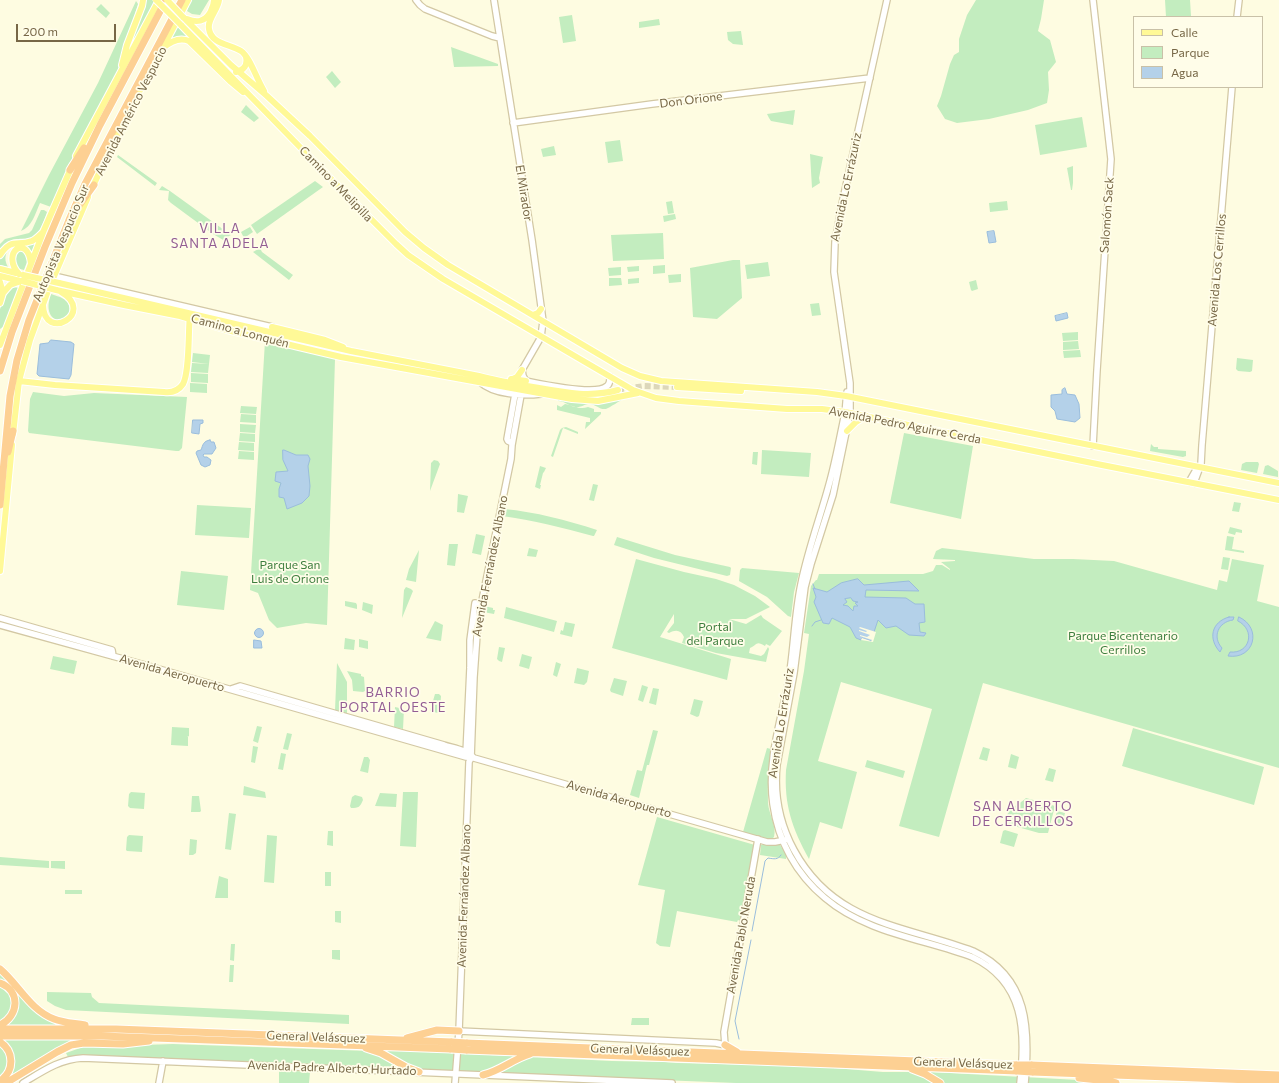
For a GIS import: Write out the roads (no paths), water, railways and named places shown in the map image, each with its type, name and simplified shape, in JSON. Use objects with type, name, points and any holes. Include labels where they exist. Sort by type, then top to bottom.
[{"type":"highway","name":"Autopista Vespucio Sur","points":[[0,371],[12,332],[45,246],[72,182],[100,125],[166,0]]},
{"type":"highway","name":"Autopista Vespucio Sur","points":[[0,505],[8,408],[17,360],[34,308],[69,220],[90,174],[182,0]]},
{"type":"highway","points":[[70,170],[100,125]]},
{"type":"highway","points":[[69,220],[94,184]]},
{"type":"highway","points":[[1,495],[13,431]]},
{"type":"highway","points":[[0,969],[12,980],[34,1006],[47,1016],[63,1022],[116,1029]]},
{"type":"highway","points":[[0,983],[10,989],[15,1002],[15,1010],[12,1015],[6,1022],[0,1025]]},
{"type":"highway","name":"General Velásquez","points":[[0,1029],[116,1029],[391,1040],[451,1046]]},
{"type":"highway","points":[[391,1040],[413,1037],[437,1030],[460,1031]]},
{"type":"highway","name":"General Velásquez","points":[[0,1036],[69,1035],[352,1045],[466,1046],[743,1054],[1017,1068]]},
{"type":"highway","points":[[6,1083],[57,1052],[74,1045],[87,1043],[124,1044],[176,1039]]},
{"type":"highway","points":[[0,1042],[8,1050],[11,1061],[9,1072],[0,1081]]},
{"type":"highway","points":[[352,1045],[381,1053],[406,1067],[419,1072]]},
{"type":"highway","points":[[725,1045],[743,1054]]},
{"type":"highway","name":"General Velásquez","points":[[466,1046],[539,1053],[902,1067],[1031,1068],[1279,1075]]},
{"type":"highway","points":[[483,1075],[521,1057],[539,1053]]},
{"type":"highway","points":[[902,1067],[920,1072],[940,1083]]},
{"type":"highway","name":"General Velásquez","points":[[1031,1068],[1045,1072],[1279,1082]]},
{"type":"highway","points":[[1045,1072],[1072,1078],[1105,1080],[1116,1083]]},
{"type":"main road","points":[[118,79],[126,49],[143,0]]},
{"type":"main road","points":[[0,345],[3,330],[70,170],[88,132],[118,79],[158,0]]},
{"type":"main road","name":"Camino a Melipilla","points":[[158,0],[403,251],[436,275],[541,337]]},
{"type":"main road","name":"Camino a Melipilla","points":[[166,0],[238,72],[267,96],[310,136],[417,243],[448,265],[543,321]]},
{"type":"main road","name":"Avenida Américo Vespucio","points":[[0,571],[19,381],[30,340],[54,276],[94,184],[120,130],[188,0]]},
{"type":"main road","points":[[184,17],[196,22],[202,21],[212,9],[214,0]]},
{"type":"main road","points":[[218,0],[217,8],[209,24],[210,34],[217,40],[239,50],[246,55],[267,96]]},
{"type":"main road","points":[[163,48],[171,42],[185,39],[189,41],[234,86],[253,98]]},
{"type":"main road","points":[[226,71],[238,72],[242,70],[246,65],[246,55]]},
{"type":"main road","points":[[0,255],[10,244],[28,242],[44,230]]},
{"type":"main road","points":[[0,303],[3,293],[10,285],[21,278],[7,261],[7,255],[12,249],[18,247],[25,250],[30,258],[31,265]]},
{"type":"main road","points":[[61,259],[67,250]]},
{"type":"main road","name":"Camino a Lonquén","points":[[0,269],[56,290],[124,305],[190,316],[222,329],[341,357],[480,379]]},
{"type":"main road","name":"Camino a Lonquén","points":[[0,276],[59,283],[190,316],[544,394],[593,401],[639,392]]},
{"type":"main road","points":[[0,282],[3,293]]},
{"type":"main road","points":[[43,303],[45,315],[50,321],[60,324],[68,320],[73,312],[73,304],[68,297],[56,290]]},
{"type":"main road","points":[[533,315],[538,313],[541,309]]},
{"type":"main road","points":[[19,381],[173,392],[181,386],[185,377],[190,316]]},
{"type":"main road","name":"Avenida Pedro Aguirre Cerda","points":[[543,321],[626,370],[649,379],[849,396],[1198,468],[1279,483]]},
{"type":"main road","points":[[272,327],[332,342],[352,351]]},
{"type":"main road","name":"Avenida Pedro Aguirre Cerda","points":[[541,337],[626,387],[656,398],[787,409],[822,409],[867,416],[1279,500]]},
{"type":"main road","points":[[513,379],[517,377],[522,370]]},
{"type":"main road","points":[[480,379],[513,379],[526,381]]},
{"type":"main road","points":[[480,379],[498,380],[574,394],[594,394],[618,390]]},
{"type":"main road","points":[[677,387],[787,393],[816,392]]},
{"type":"main road","points":[[847,431],[856,422],[867,416]]},
{"type":"street","points":[[416,0],[425,9],[500,38]]},
{"type":"street","name":"El Mirador","points":[[494,0],[543,321],[541,337],[522,370]]},
{"type":"street","name":"Avenida Lo Errázuriz","points":[[887,0],[836,231],[834,248],[834,272],[849,376],[847,431],[831,500],[816,546],[805,587],[794,673],[777,765],[777,797],[785,837],[785,847],[796,866],[810,884],[826,899],[844,912],[871,925],[972,957],[984,963],[998,974],[1009,988],[1020,1013],[1022,1029],[1020,1083]]},
{"type":"street","name":"Salomón Sack","points":[[1093,0],[1111,155],[1094,446]]},
{"type":"street","points":[[1237,16],[1239,0]]},
{"type":"street","name":"Don Orione","points":[[513,123],[652,104],[870,78]]},
{"type":"street","name":"Avenida Los Cerrillos","points":[[1191,483],[1202,458],[1232,88]]},
{"type":"street","name":"Camino a Lonquén","points":[[54,276],[272,327]]},
{"type":"street","points":[[522,370],[522,376],[526,381],[570,389],[590,390],[607,387],[610,377]]},
{"type":"street","name":"Camino a Lonquén","points":[[480,379],[492,389],[518,395],[544,394]]},
{"type":"street","name":"Avenida Fernández Albano","points":[[455,1083],[460,1031],[470,757],[478,604],[511,459],[518,395]]},
{"type":"street","name":"Avenida Lo Errázuriz","points":[[848,413],[801,584],[790,673],[773,755],[771,776],[775,815],[785,837],[810,875],[826,891],[845,906],[875,920],[973,951],[988,959],[1002,971],[1018,995],[1024,1014],[1026,1033],[1025,1083]]},
{"type":"street","points":[[1082,444],[1091,438],[1094,430]]},
{"type":"street","name":"Avenida Aeropuerto","points":[[0,618],[27,629]]},
{"type":"street","name":"Avenida Aeropuerto","points":[[0,625],[27,629],[112,650],[113,656],[231,689],[239,689],[761,840],[775,842],[785,837]]},
{"type":"street","name":"Avenida Aeropuerto","points":[[761,840],[785,837]]},
{"type":"street","name":"Avenida Pablo Neruda","points":[[725,1045],[724,1032],[761,840]]},
{"type":"street","points":[[775,842],[785,847]]},
{"type":"street","points":[[460,1031],[716,1043],[725,1045]]},
{"type":"street","name":"Avenida Pablo Neruda","points":[[716,1043],[724,1032]]},
{"type":"street","name":"Avenida Padre Alberto Hurtado","points":[[23,1083],[55,1064],[72,1059],[163,1061],[672,1083]]},
{"type":"street","points":[[159,1083],[163,1061]]},
{"type":"water","points":[[994,231],[996,242],[989,243],[987,232]]},
{"type":"water","points":[[1067,313],[1068,318],[1056,321],[1055,316]]},
{"type":"water","points":[[51,340],[71,342],[74,344],[71,375],[69,379],[39,376],[37,374],[40,344],[48,343]]},
{"type":"water","points":[[1065,388],[1067,394],[1075,395],[1079,404],[1080,418],[1075,422],[1057,419],[1055,411],[1051,407],[1051,395],[1062,394],[1062,390]]},
{"type":"water","points":[[193,420],[203,420],[203,423],[200,424],[199,434],[192,433]]},
{"type":"water","points":[[210,440],[211,442],[214,442],[216,448],[212,454],[203,455],[211,460],[210,465],[205,467],[201,465],[196,453],[197,451],[201,450],[205,442]]},
{"type":"water","points":[[283,450],[296,455],[308,455],[310,459],[308,466],[310,486],[309,496],[302,503],[287,509],[284,498],[279,497],[281,483],[275,481],[276,472],[288,471],[283,460]]},
{"type":"water","points":[[858,579],[864,585],[909,581],[919,591],[866,590],[865,597],[906,598],[915,604],[924,604],[925,622],[919,623],[920,632],[926,633],[924,636],[909,635],[896,626],[886,628],[878,620],[871,641],[856,638],[850,627],[832,618],[829,624],[823,623],[814,602],[816,597],[813,588],[827,592],[841,583]],"holes":[[[851,598],[853,601],[858,602],[855,603],[858,606],[854,606],[853,611],[848,606],[843,605],[847,602],[845,599]]]},
{"type":"water","points":[[1229,617],[1234,617],[1233,620],[1228,621],[1220,627],[1218,631],[1217,639],[1222,648],[1220,652],[1214,642],[1213,632],[1218,623]]},
{"type":"water","points":[[1239,617],[1251,628],[1253,635],[1252,642],[1244,653],[1237,656],[1228,656],[1230,652],[1237,652],[1242,649],[1248,641],[1249,635],[1244,625],[1238,621]]},
{"type":"water","points":[[257,629],[261,629],[263,633],[261,637],[257,637],[255,635],[255,631]]},
{"type":"water","points":[[254,640],[261,641],[262,648],[254,648]]},
{"type":"waterway","points":[[813,584],[815,589]]},
{"type":"waterway","points":[[812,626],[815,622],[821,620]]},
{"type":"waterway","points":[[752,931],[765,861],[768,858],[774,859],[780,857],[781,855]]},
{"type":"waterway","points":[[739,1039],[735,1021],[751,940]]},
{"type":"tunnel","points":[[618,390],[644,386],[677,387]]},
{"type":"district","name":"VILLA SANTA ADELA","points":[[220,236]]},
{"type":"district","name":"BARRIO PORTAL OESTE","points":[[393,700]]},
{"type":"district","name":"SAN ALBERTO DE CERRILLOS","points":[[1023,814]]},
{"type":"park label","name":"Parque San Luis de Orione","points":[[290,572]]},
{"type":"park label","name":"Portal del Parque","points":[[715,634]]},
{"type":"park label","name":"Parque Bicentenario Cerrillos","points":[[1123,643]]}]
